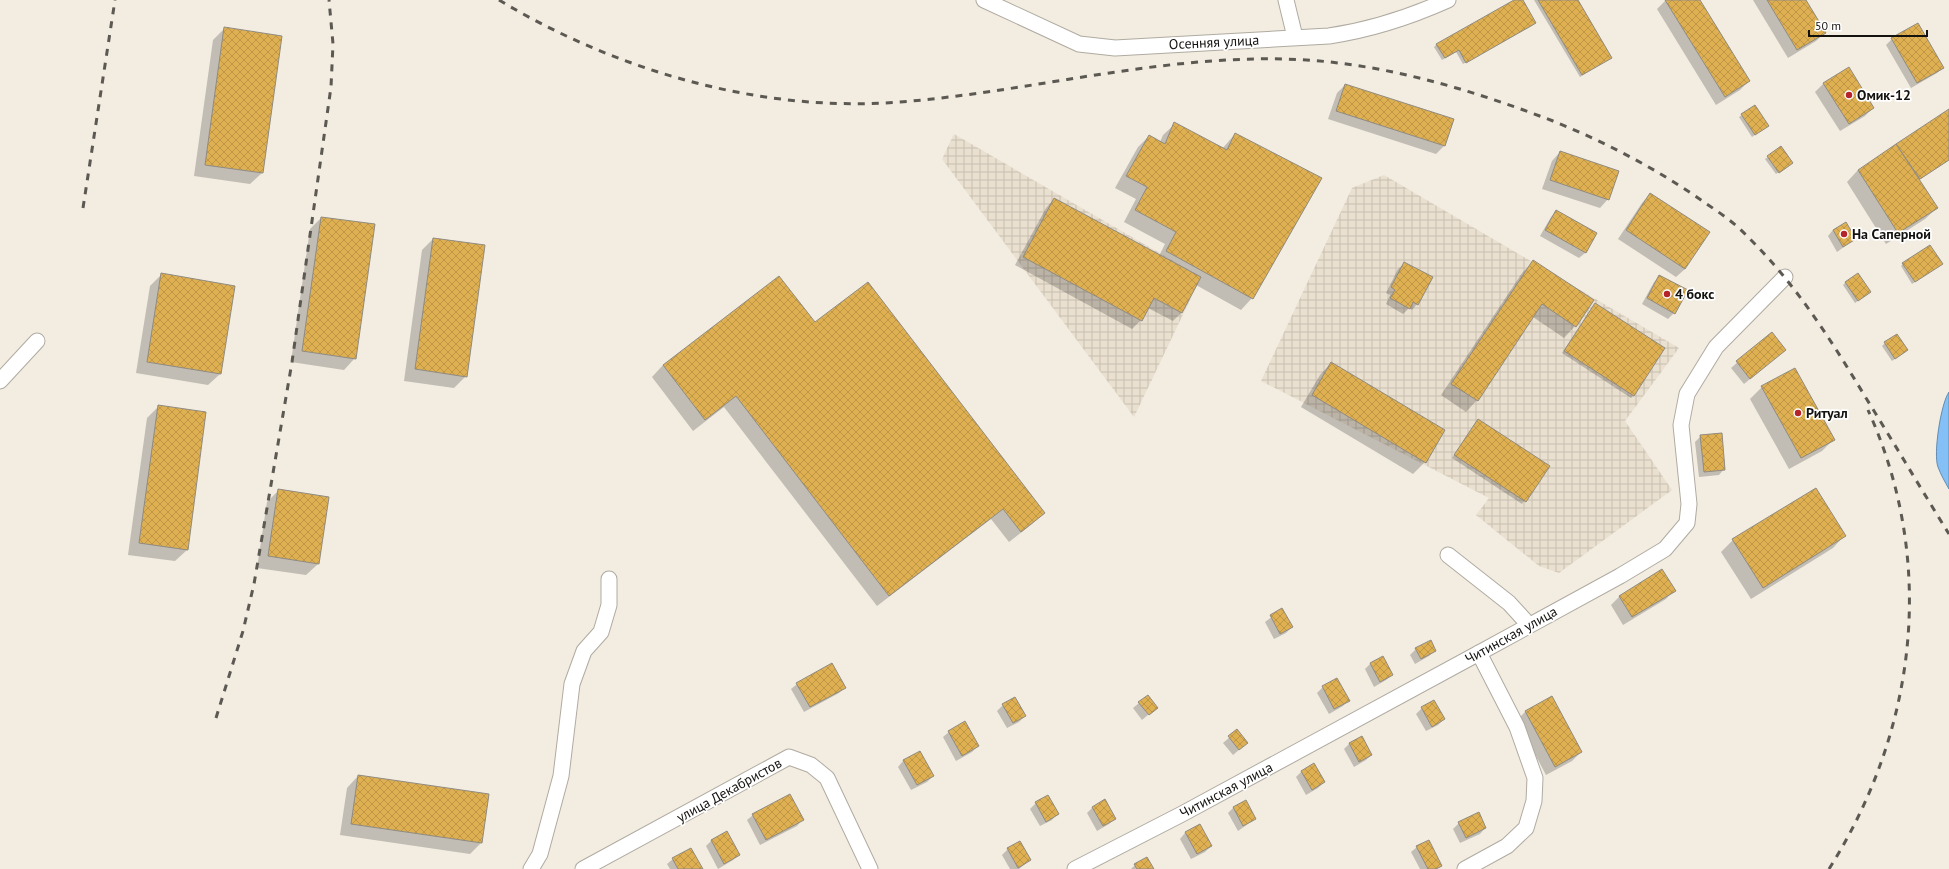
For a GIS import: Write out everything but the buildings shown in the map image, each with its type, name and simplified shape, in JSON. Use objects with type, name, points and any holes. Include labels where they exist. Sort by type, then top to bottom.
[{"type":"street","name":"Осенняя улица","points":[[984,0],[1079,44],[1115,48],[1329,36],[1359,32],[1410,15],[1448,0]]},
{"type":"street","points":[[1286,0],[1295,37]]},
{"type":"street","name":"Читинская улица","points":[[1075,869],[1182,814],[1479,653],[1620,576],[1665,549],[1687,523],[1689,504],[1681,425],[1687,394],[1716,347],[1785,277]]},
{"type":"street","points":[[0,381],[37,341]]},
{"type":"street","points":[[1448,556],[1509,603],[1529,625]]},
{"type":"street","points":[[531,869],[540,854],[561,776],[572,684],[584,651],[601,632],[608,605],[609,579]]},
{"type":"street","points":[[1466,869],[1507,846],[1526,828],[1534,801],[1535,778],[1517,727],[1479,653]]},
{"type":"street","name":"улица Декабристов","points":[[583,869],[789,757],[811,765],[827,778],[870,869]]},
{"type":"shaded area","points":[[954,134],[1201,277],[1134,417],[942,159]]},
{"type":"shaded area","points":[[1384,175],[1679,348],[1625,421],[1672,490],[1559,573],[1539,566],[1476,515],[1489,498],[1261,381],[1352,188]]},
{"type":"water","points":[[1949,392],[1949,489],[1938,467],[1936,451],[1943,407]]},
{"type":"railway","points":[[83,208],[115,0]]},
{"type":"railway","points":[[216,718],[243,631],[254,584],[292,362],[331,87],[333,44],[329,0]]},
{"type":"railway","points":[[499,0],[544,25],[592,47],[641,66],[692,82],[743,93],[795,101],[848,104],[900,102],[996,91],[1188,63],[1284,59],[1353,65],[1421,78],[1521,109],[1592,138],[1648,166],[1684,188],[1737,226],[1765,254],[1812,313],[1853,376],[1949,534]]},
{"type":"railway","points":[[1829,869],[1859,816],[1882,760],[1898,703],[1907,644],[1909,585],[1903,526],[1890,468],[1868,410]]},
{"type":"place","name":"Омик-12","points":[[1849,95]]},
{"type":"place","name":"На Саперной","points":[[1844,234]]},
{"type":"place","name":"4 бокс","points":[[1667,294]]},
{"type":"place","name":"Ритуал","points":[[1798,413]]}]
